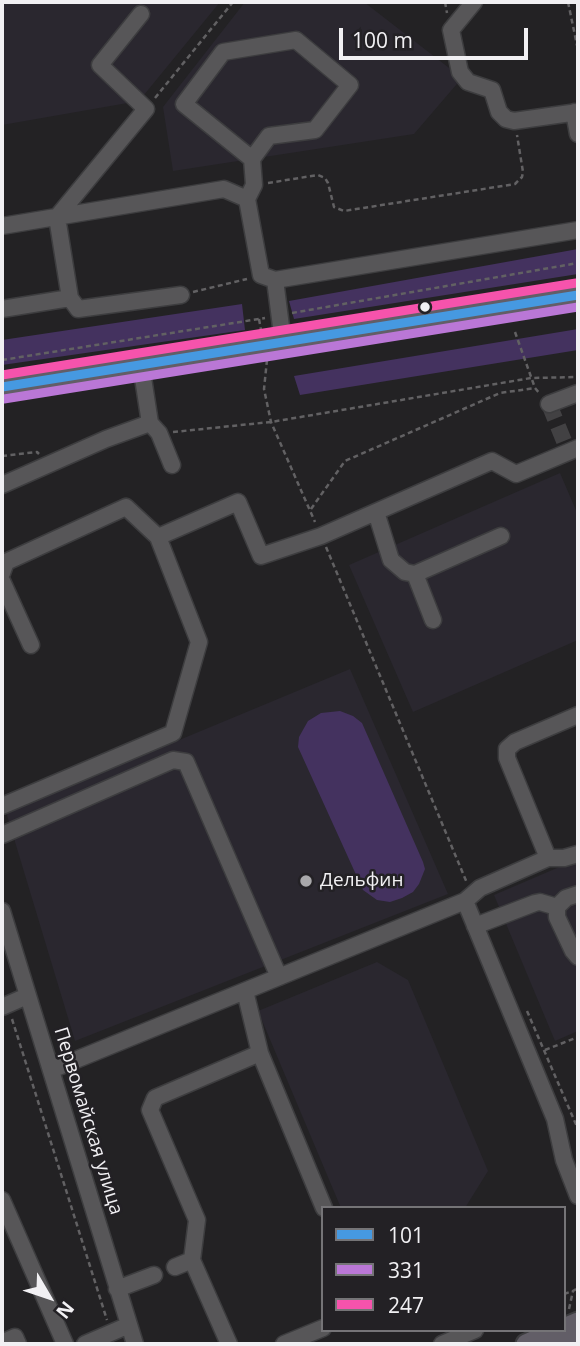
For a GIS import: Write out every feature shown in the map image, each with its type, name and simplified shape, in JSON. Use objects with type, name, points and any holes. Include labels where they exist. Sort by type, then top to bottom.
[{"type":"main road","points":[[2,387],[578,295]]},
{"type":"main road","points":[[526,1344],[551,1332]]},
{"type":"main road","points":[[560,1344],[578,1337]]},
{"type":"street","points":[[474,2],[451,30],[460,72],[468,82],[492,90],[499,112],[506,119],[514,121],[576,112],[578,135]]},
{"type":"street","points":[[141,14],[100,65],[146,108],[57,217],[70,298],[78,309],[181,295]]},
{"type":"street","points":[[252,159],[184,104],[223,52],[296,40],[350,85],[316,130],[269,136],[252,159],[251,192],[268,277],[273,344]]},
{"type":"street","points":[[2,226],[224,188],[251,192]]},
{"type":"street","points":[[268,277],[578,230]]},
{"type":"street","points":[[2,309],[70,298]]},
{"type":"street","points":[[141,365],[155,428],[172,465]]},
{"type":"street","points":[[549,404],[578,393]]},
{"type":"street","points":[[2,485],[106,439],[155,428]]},
{"type":"street","points":[[158,537],[238,502],[261,556],[321,536],[492,461],[516,474],[578,448]]},
{"type":"street","points":[[2,573],[6,562],[126,507],[158,537],[199,642],[173,733],[2,806]]},
{"type":"street","points":[[376,512],[391,561],[405,572],[415,574],[501,536]]},
{"type":"street","points":[[415,574],[433,620]]},
{"type":"street","points":[[2,581],[31,645]]},
{"type":"street","points":[[548,858],[507,758],[507,749],[514,742],[578,715]]},
{"type":"street","points":[[2,835],[173,760],[186,762],[279,977]]},
{"type":"street","points":[[51,1070],[468,898],[480,888],[548,858],[564,858],[578,854]]},
{"type":"street","points":[[556,907],[566,898],[578,894]]},
{"type":"street","points":[[468,898],[475,926],[555,1119],[564,1160],[578,1196]]},
{"type":"street","points":[[475,926],[535,903],[556,907]]},
{"type":"street","points":[[556,907],[557,917],[578,957]]},
{"type":"street","name":"Первомайская улица","points":[[2,911],[135,1344]]},
{"type":"street","points":[[245,991],[260,1053],[323,1206]]},
{"type":"street","points":[[4,1005],[27,996]]},
{"type":"street","points":[[229,1344],[192,1260],[197,1220],[150,1110],[155,1098],[260,1053]]},
{"type":"street","points":[[2,1200],[65,1344]]},
{"type":"street","points":[[175,1266],[192,1260]]},
{"type":"street","points":[[117,1289],[154,1275]]},
{"type":"street","points":[[85,1344],[129,1325]]},
{"type":"street","points":[[285,1344],[321,1329]]},
{"type":"street","points":[[444,1340],[469,1332]]},
{"type":"street","points":[[2,1343],[15,1337],[18,1344]]},
{"type":"path","points":[[146,108],[233,2]]},
{"type":"path","points":[[568,2],[578,50]]},
{"type":"path","points":[[251,192],[318,175],[328,183],[334,207],[344,211],[515,184],[523,172],[514,121]]},
{"type":"path","points":[[181,295],[268,277]]},
{"type":"path","points":[[259,320],[273,344],[267,357],[264,389],[271,422],[321,536],[468,898]]},
{"type":"path","points":[[515,332],[535,388],[549,404]]},
{"type":"path","points":[[155,428],[271,422],[531,378],[578,377]]},
{"type":"path","points":[[310,510],[345,461],[500,393],[535,388]]},
{"type":"path","points":[[2,456],[37,452],[51,463]]},
{"type":"path","points":[[524,1004],[578,1129]]},
{"type":"path","points":[[4,1005],[111,1333]]},
{"type":"path","points":[[545,1051],[578,1037]]},
{"type":"path","points":[[566,1293],[578,1288]]},
{"type":"path","points":[[567,1324],[573,1291]]},
{"type":"shaded area","points":[[2,2],[220,2],[139,101],[2,125]]},
{"type":"shaded area","points":[[245,2],[364,2],[462,78],[414,134],[173,171],[163,107]]},
{"type":"shaded area","points":[[578,249],[578,274],[294,319],[289,301]]},
{"type":"shaded area","points":[[242,304],[245,330],[2,365],[2,340]]},
{"type":"shaded area","points":[[578,329],[578,350],[300,395],[294,376]]},
{"type":"shaded area","points":[[560,473],[578,515],[578,640],[413,712],[349,565]]},
{"type":"shaded area","points":[[350,669],[448,894],[75,1041],[6,812]]},
{"type":"shaded area","points":[[340,711],[362,723],[425,869],[413,892],[390,902],[377,900],[363,890],[298,747],[299,737],[308,721],[321,713]]},
{"type":"shaded area","points":[[578,859],[578,1031],[555,1041],[494,895]]},
{"type":"shaded area","points":[[377,962],[408,980],[488,1171],[466,1206],[340,1206],[258,1011]]},
{"type":"tunnel","points":[[549,404],[568,451]]},
{"type":"transit line","name":"247","points":[[2,375],[576,283]]},
{"type":"transit line","name":"101","points":[[2,387],[578,295]]},
{"type":"transit line","name":"331","points":[[4,399],[578,307]]},
{"type":"place","name":"Дельфин","points":[[306,881]]}]
